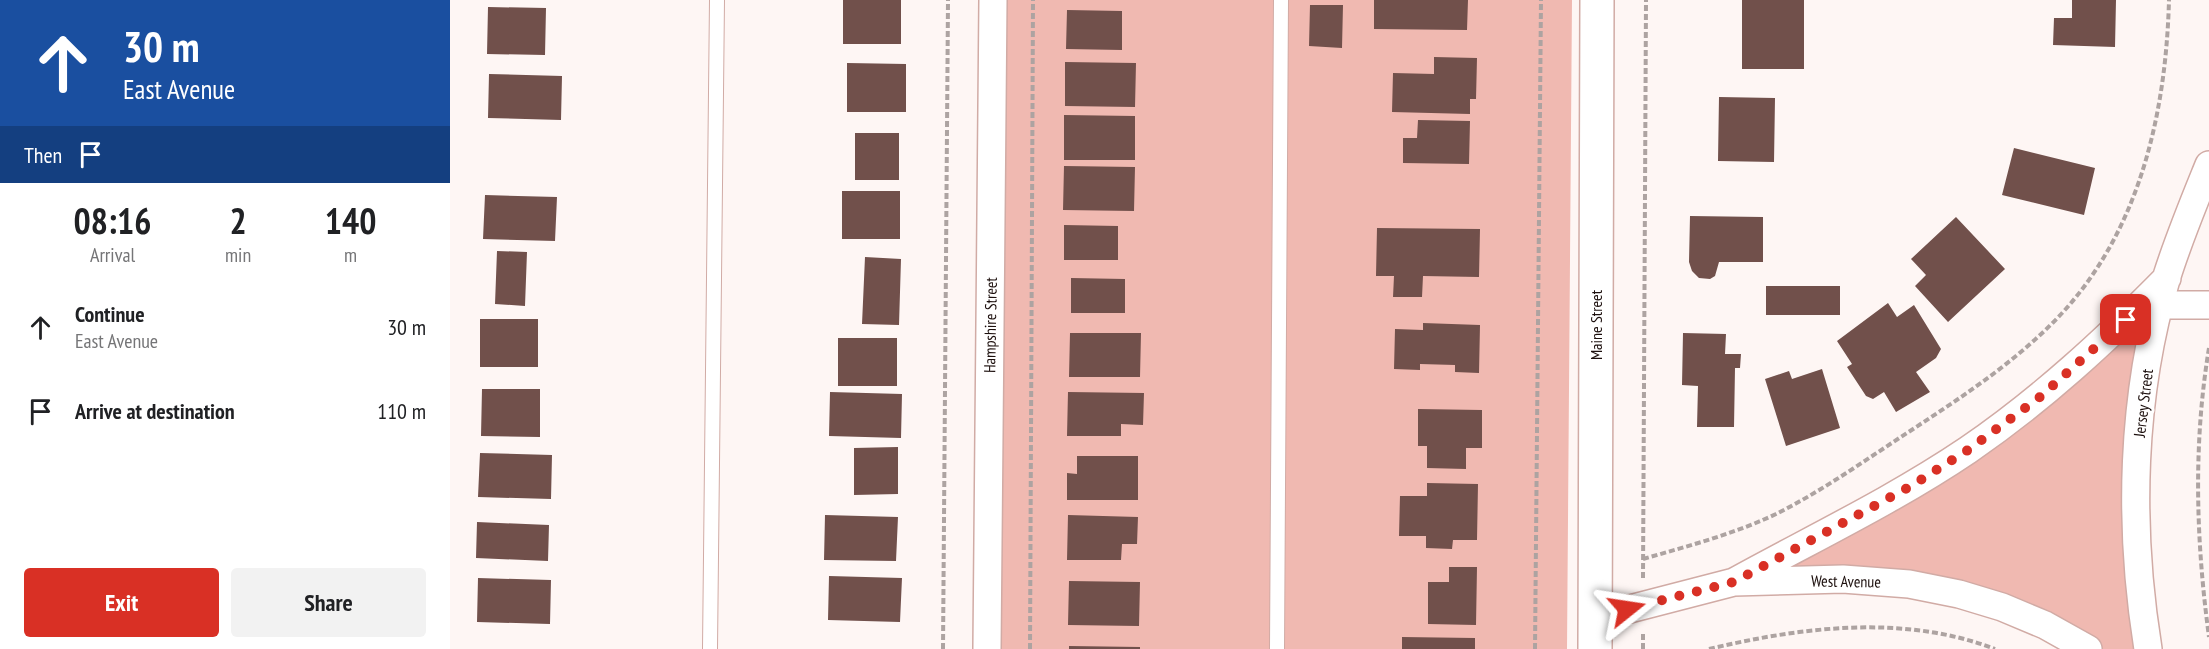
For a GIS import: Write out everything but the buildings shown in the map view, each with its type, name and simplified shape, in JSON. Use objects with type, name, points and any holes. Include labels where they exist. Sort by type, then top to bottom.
[{"type":"street","name":"Hampshire Street","points":[[987,649],[993,0]]},
{"type":"street","name":"Maine Street","points":[[1595,633],[1597,0]]},
{"type":"street","name":"Jersey Street","points":[[2148,649],[2141,608],[2135,493],[2139,419],[2167,278],[2209,165]]},
{"type":"street","points":[[1734,582],[1911,486],[1968,450],[2048,390],[2113,334],[2167,278]]},
{"type":"street","points":[[2160,305],[2209,305]]},
{"type":"street","name":"West Avenue","points":[[1595,633],[1643,604],[1734,582],[1843,579],[1910,584],[1959,594],[2002,607],[2045,625],[2088,649]]},
{"type":"lane","points":[[710,649],[717,0]]},
{"type":"lane","points":[[1277,649],[1281,0]]},
{"type":"path","points":[[943,649],[948,0]]},
{"type":"path","points":[[1030,649],[1033,0]]},
{"type":"path","points":[[1535,649],[1541,0]]},
{"type":"path","points":[[1642,649],[1646,0]]},
{"type":"path","points":[[1643,559],[1721,536],[1775,514],[1829,484],[1963,396],[2018,354],[2064,310],[2093,272],[2111,242],[2128,211],[2142,174],[2152,140],[2162,82],[2169,0]]},
{"type":"path","points":[[2209,348],[2199,437],[2198,496],[2201,573],[2209,637]]},
{"type":"path","points":[[1709,649],[1805,631],[1866,627],[1929,632],[1995,649]]},
{"type":"shaded area","points":[[1006,0],[1572,0],[1567,649],[1001,649]]},
{"type":"shaded area","points":[[2158,293],[2142,373],[2144,649],[2098,649],[1974,593],[1748,578],[1925,481]]},
{"type":"route","points":[[1627,609],[1734,582],[1911,486],[1968,450],[2040,397],[2126,320]]}]
